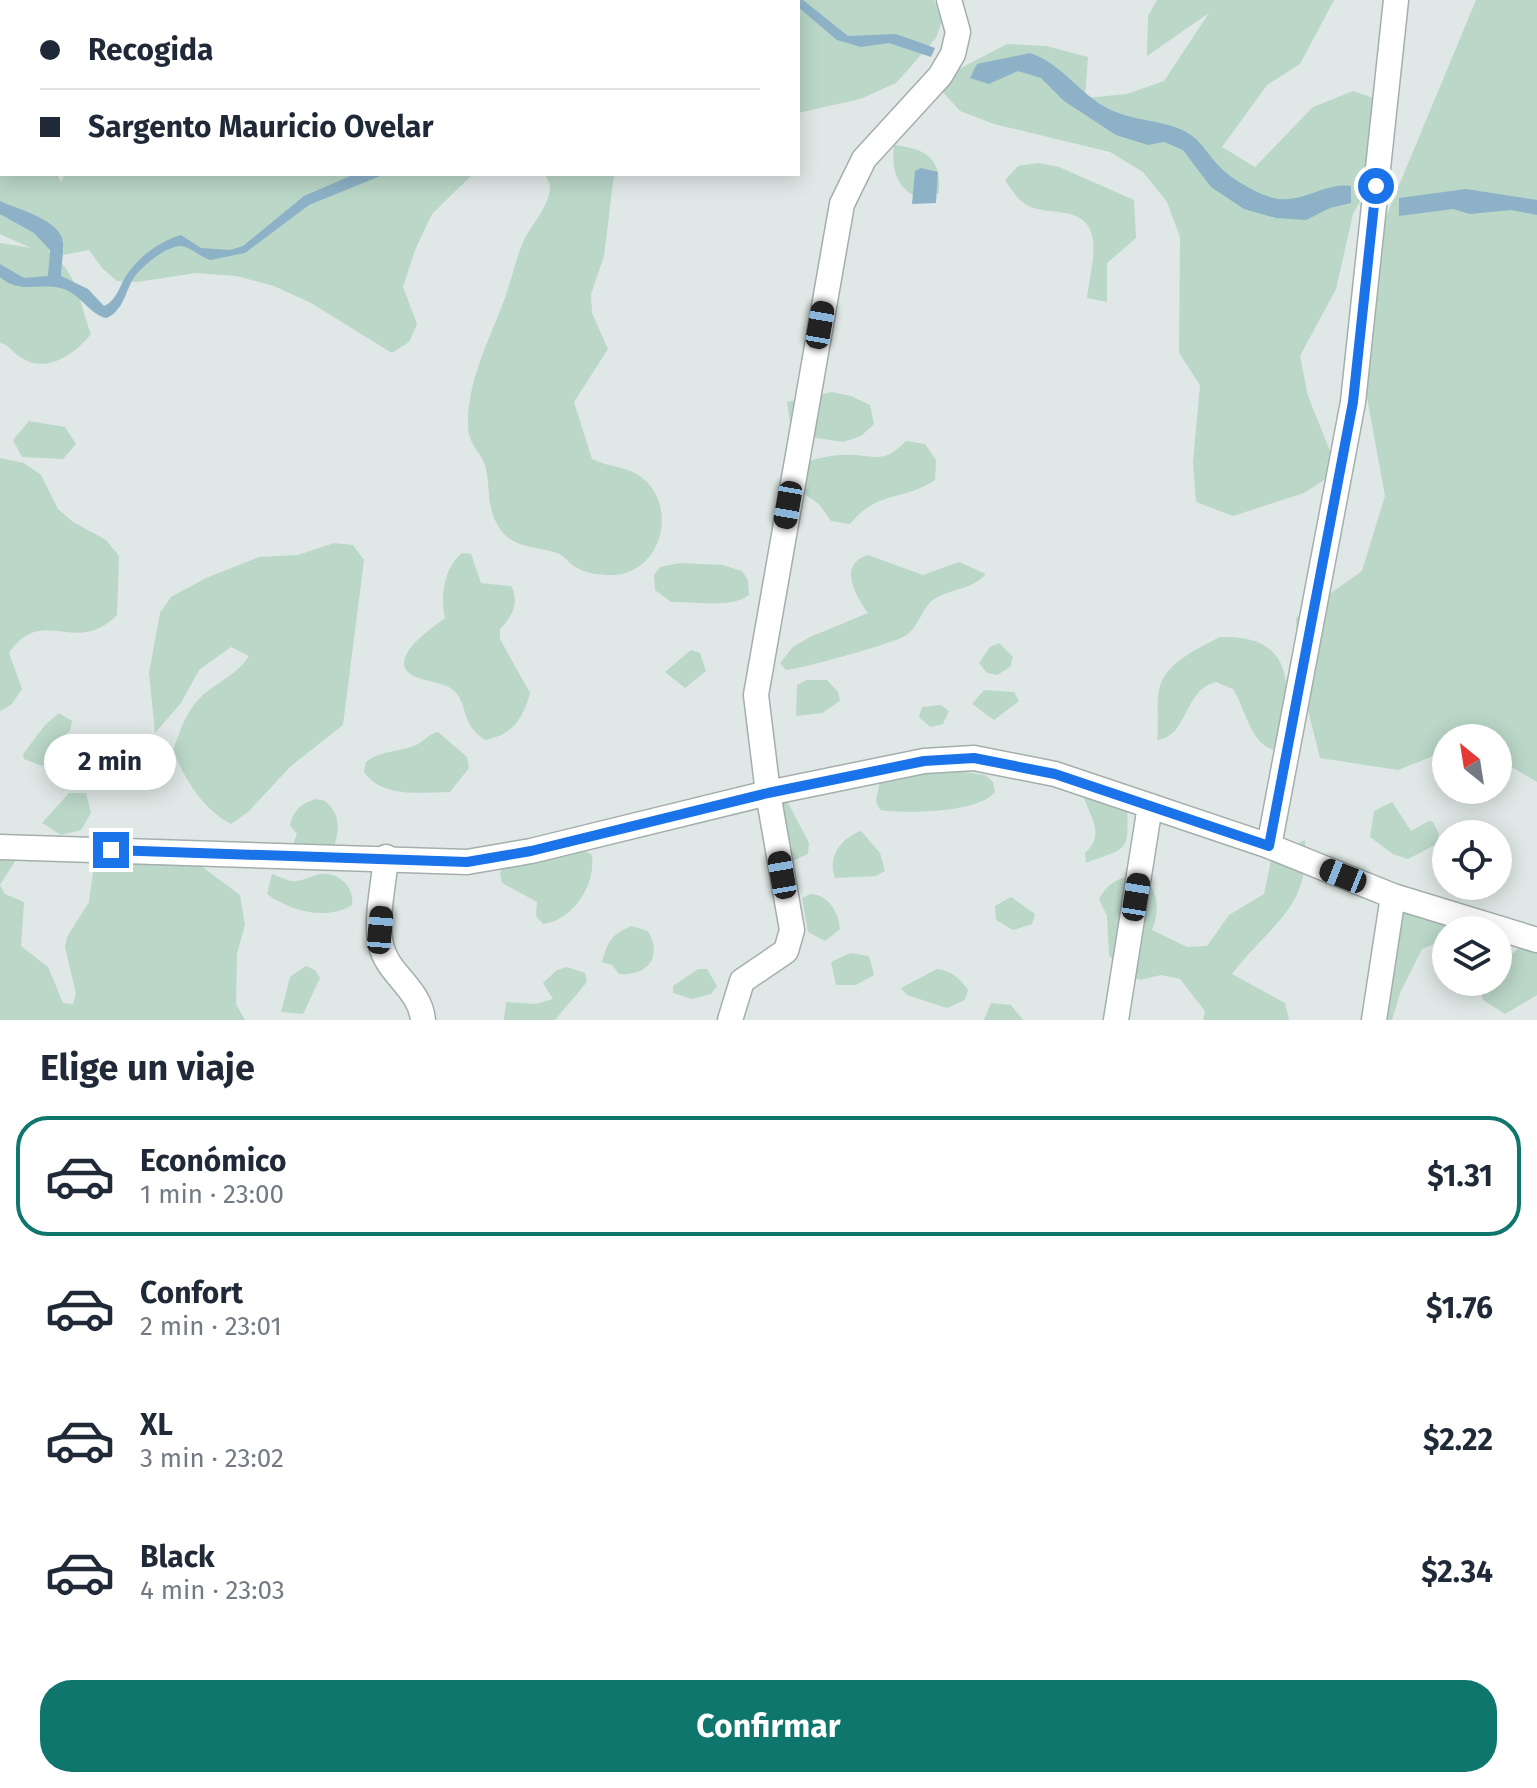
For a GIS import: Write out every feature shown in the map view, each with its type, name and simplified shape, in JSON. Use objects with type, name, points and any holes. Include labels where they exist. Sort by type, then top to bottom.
[{"type":"street","points":[[730,1020],[742,981],[786,951],[792,930],[768,793],[756,695],[842,204],[864,159],[940,76],[953,54],[958,32],[949,0]]},
{"type":"street","points":[[1269,846],[1353,402],[1396,0]]},
{"type":"street","points":[[0,847],[467,862],[768,793],[924,761],[974,758],[1055,774],[1269,846],[1393,896],[1537,940]]},
{"type":"street","points":[[1116,1020],[1150,806]]},
{"type":"street","points":[[386,857],[381,945],[387,959],[419,1002],[423,1020]]},
{"type":"street","points":[[1374,1020],[1393,896]]},
{"type":"green space","points":[[800,0],[934,0],[942,21],[936,38],[896,83],[860,99],[800,113]]},
{"type":"green space","points":[[1157,0],[1334,0],[1300,64],[1267,85],[1222,147],[1255,167],[1313,107],[1353,91],[1394,105],[1392,145],[1353,214],[1336,289],[1300,356],[1308,396],[1338,471],[1304,493],[1233,516],[1196,502],[1193,462],[1200,385],[1179,353],[1180,237],[1167,202],[1143,172],[1110,152],[994,124],[960,111],[934,82],[1007,44],[1046,46],[1088,57],[1085,98],[1127,94],[1164,81],[1209,13],[1147,56],[1148,16]]},
{"type":"green space","points":[[1476,0],[1537,0],[1537,782],[1512,767],[1512,724],[1432,724],[1432,757],[1398,770],[1320,758],[1300,677],[1296,618],[1362,571],[1385,496],[1356,337],[1368,260]]},
{"type":"green space","points":[[894,145],[915,149],[930,157],[937,171],[939,193],[922,200],[901,185],[895,171]]},
{"type":"green space","points":[[1038,163],[1059,167],[1134,200],[1136,238],[1107,263],[1107,302],[1087,298],[1093,240],[1084,221],[1069,214],[1027,205],[1005,180],[1018,166]]},
{"type":"green space","points":[[0,176],[58,176],[61,182],[64,176],[471,176],[432,214],[415,250],[403,287],[417,324],[409,342],[392,353],[311,303],[274,286],[236,276],[196,273],[137,282],[117,281],[102,268],[89,250],[63,255],[64,247],[49,250],[49,253],[72,278],[91,334],[77,349],[59,360],[40,364],[30,362],[0,343],[0,243],[31,248],[0,234]]},
{"type":"green space","points":[[546,176],[614,176],[604,256],[591,294],[592,313],[608,349],[574,402],[592,459],[627,470],[646,481],[656,494],[662,525],[659,540],[642,564],[628,572],[612,575],[585,571],[559,554],[522,545],[508,538],[493,516],[484,463],[469,433],[469,409],[475,378],[524,240],[540,214],[550,185]]},
{"type":"green space","points":[[832,392],[870,405],[874,424],[861,436],[843,442],[804,436],[790,422],[787,402]]},
{"type":"green space","points":[[29,421],[65,427],[76,444],[63,459],[22,457],[13,440]]},
{"type":"green space","points":[[906,441],[925,444],[936,460],[935,480],[871,505],[850,524],[831,521],[819,504],[803,493],[797,466],[832,456],[882,457]]},
{"type":"green space","points":[[0,458],[24,463],[41,475],[58,509],[73,522],[106,540],[119,556],[117,615],[101,627],[86,632],[47,630],[34,632],[22,639],[9,653],[22,689],[11,705],[0,711]]},
{"type":"green space","points":[[334,543],[353,545],[364,560],[343,725],[291,766],[248,812],[231,824],[212,811],[196,793],[173,750],[190,710],[206,692],[238,669],[249,656],[231,647],[199,670],[181,703],[155,733],[149,673],[160,613],[171,597],[206,578],[259,557],[298,555]]},
{"type":"green space","points":[[462,553],[471,554],[481,583],[511,586],[514,592],[515,603],[500,629],[500,639],[530,693],[524,710],[510,730],[485,740],[471,727],[461,700],[452,689],[416,677],[407,671],[404,663],[412,646],[445,618],[443,601],[447,574]]},
{"type":"green space","points":[[868,555],[923,575],[959,562],[986,574],[968,586],[931,601],[905,636],[786,670],[780,663],[793,647],[868,613],[855,590],[851,573],[853,565]]},
{"type":"green space","points":[[680,563],[723,565],[742,571],[748,580],[749,595],[722,603],[671,602],[655,590],[654,575],[660,567]]},
{"type":"green space","points":[[1220,637],[1246,639],[1264,645],[1277,656],[1287,689],[1282,751],[1263,744],[1251,728],[1233,689],[1216,682],[1197,694],[1175,730],[1157,740],[1158,695],[1162,680],[1175,664]]},
{"type":"green space","points":[[999,643],[1013,657],[1010,667],[997,675],[987,673],[979,663],[990,647]]},
{"type":"green space","points":[[691,650],[700,653],[706,671],[685,688],[665,672]]},
{"type":"green space","points":[[807,680],[827,680],[838,692],[840,701],[822,713],[796,716],[797,685]]},
{"type":"green space","points":[[984,690],[1014,692],[1019,701],[994,720],[972,704]]},
{"type":"green space","points":[[941,705],[949,711],[943,724],[930,727],[919,717],[922,707]]},
{"type":"green space","points":[[59,713],[72,721],[70,731],[58,741],[60,755],[42,766],[24,759],[23,754],[45,725]]},
{"type":"green space","points":[[438,732],[467,757],[469,768],[450,792],[392,790],[372,781],[364,772],[366,762],[372,758],[416,745]]},
{"type":"green space","points":[[99,743],[122,748],[139,763],[125,773],[95,764]]},
{"type":"green space","points":[[918,765],[985,775],[993,782],[995,792],[986,799],[958,808],[923,812],[880,810],[876,801],[882,770]]},
{"type":"green space","points":[[1082,791],[1127,809],[1127,834],[1123,847],[1086,863],[1085,853],[1092,846],[1095,831]]},
{"type":"green space","points":[[69,793],[86,793],[91,813],[81,830],[61,835],[42,823]]},
{"type":"green space","points":[[316,799],[325,801],[336,816],[338,828],[334,847],[289,855],[297,834],[290,825],[293,816],[302,805]]},
{"type":"green space","points":[[787,801],[809,843],[808,854],[790,862],[777,802]]},
{"type":"green space","points":[[1392,802],[1411,831],[1432,822],[1432,847],[1408,859],[1393,854],[1370,837],[1374,811]]},
{"type":"green space","points":[[861,831],[880,853],[885,871],[876,876],[835,878],[834,856],[847,838]]},
{"type":"green space","points":[[1305,840],[1305,864],[1294,900],[1232,974],[1285,1003],[1289,1020],[1203,1020],[1205,1011],[1180,979],[1161,975],[1140,980],[1122,972],[1109,955],[1107,916],[1099,899],[1113,883],[1123,878],[1144,877],[1157,902],[1152,930],[1187,947],[1207,946],[1229,915],[1264,894],[1272,856]]},
{"type":"green space","points":[[0,847],[17,858],[0,885]]},
{"type":"green space","points":[[584,850],[592,855],[586,889],[573,908],[554,921],[543,924],[536,916],[537,902],[502,883],[500,873],[504,864]]},
{"type":"green space","points":[[189,857],[240,895],[245,925],[237,953],[236,1004],[245,1020],[0,1020],[0,885],[5,894],[24,902],[21,946],[48,967],[63,1003],[73,1004],[76,994],[65,947],[67,937],[89,902],[93,872],[107,859]]},
{"type":"green space","points":[[272,874],[293,881],[321,874],[340,878],[351,893],[352,905],[342,910],[320,913],[286,905],[267,894]]},
{"type":"green space","points":[[811,894],[828,901],[837,916],[840,929],[825,941],[808,932],[802,898]]},
{"type":"green space","points":[[1011,897],[1035,914],[1032,924],[1013,930],[996,920],[995,906]]},
{"type":"green space","points":[[1415,908],[1432,921],[1432,945],[1422,949],[1400,993],[1392,1020],[1367,1020],[1395,910]]},
{"type":"green space","points":[[631,926],[648,931],[654,949],[653,957],[638,972],[619,974],[612,965],[602,962],[611,940]]},
{"type":"green space","points":[[1522,945],[1537,949],[1537,995],[1505,1014],[1483,1000],[1482,996],[1512,996],[1512,954]]},
{"type":"green space","points":[[850,953],[869,956],[874,975],[856,985],[836,985],[831,962]]},
{"type":"green space","points":[[306,966],[315,970],[320,978],[303,1014],[281,1012],[290,977]]},
{"type":"green space","points":[[567,967],[585,973],[587,982],[555,1020],[504,1020],[506,1002],[536,1004],[553,999],[543,983],[557,970]]},
{"type":"green space","points":[[698,969],[707,969],[717,986],[711,994],[692,999],[673,993],[673,986]]},
{"type":"green space","points":[[937,969],[951,973],[962,982],[968,990],[965,1000],[947,1008],[907,995],[901,988]]},
{"type":"green space","points":[[991,1003],[1011,1005],[1023,1020],[984,1020]]},
{"type":"water","points":[[800,0],[848,36],[896,34],[935,48],[931,57],[889,43],[861,47],[837,40],[800,9]]},
{"type":"water","points":[[1030,53],[1051,64],[1105,107],[1191,135],[1225,172],[1260,193],[1273,198],[1293,199],[1331,187],[1351,186],[1351,203],[1330,208],[1306,220],[1276,218],[1244,209],[1211,187],[1183,150],[1164,142],[1148,145],[1116,135],[1064,101],[1041,78],[1018,71],[989,84],[970,78],[977,64]]},
{"type":"water","points":[[921,168],[938,172],[936,203],[912,204],[915,171]]},
{"type":"water","points":[[350,176],[380,176],[309,205],[245,253],[210,260],[182,246],[163,252],[135,276],[121,304],[107,318],[95,313],[67,290],[14,285],[0,277],[0,264],[24,278],[48,276],[50,250],[34,233],[0,214],[0,201],[38,216],[55,228],[63,243],[61,276],[88,289],[104,306],[115,297],[137,262],[165,241],[181,235],[201,248],[230,250],[243,246],[304,196]]},
{"type":"water","points":[[1466,189],[1537,200],[1537,215],[1511,210],[1470,214],[1453,209],[1399,216],[1399,198]]},
{"type":"route","points":[[111,850],[467,862],[531,851],[768,793],[924,761],[974,758],[1055,774],[1269,846],[1353,402],[1376,186]]}]
